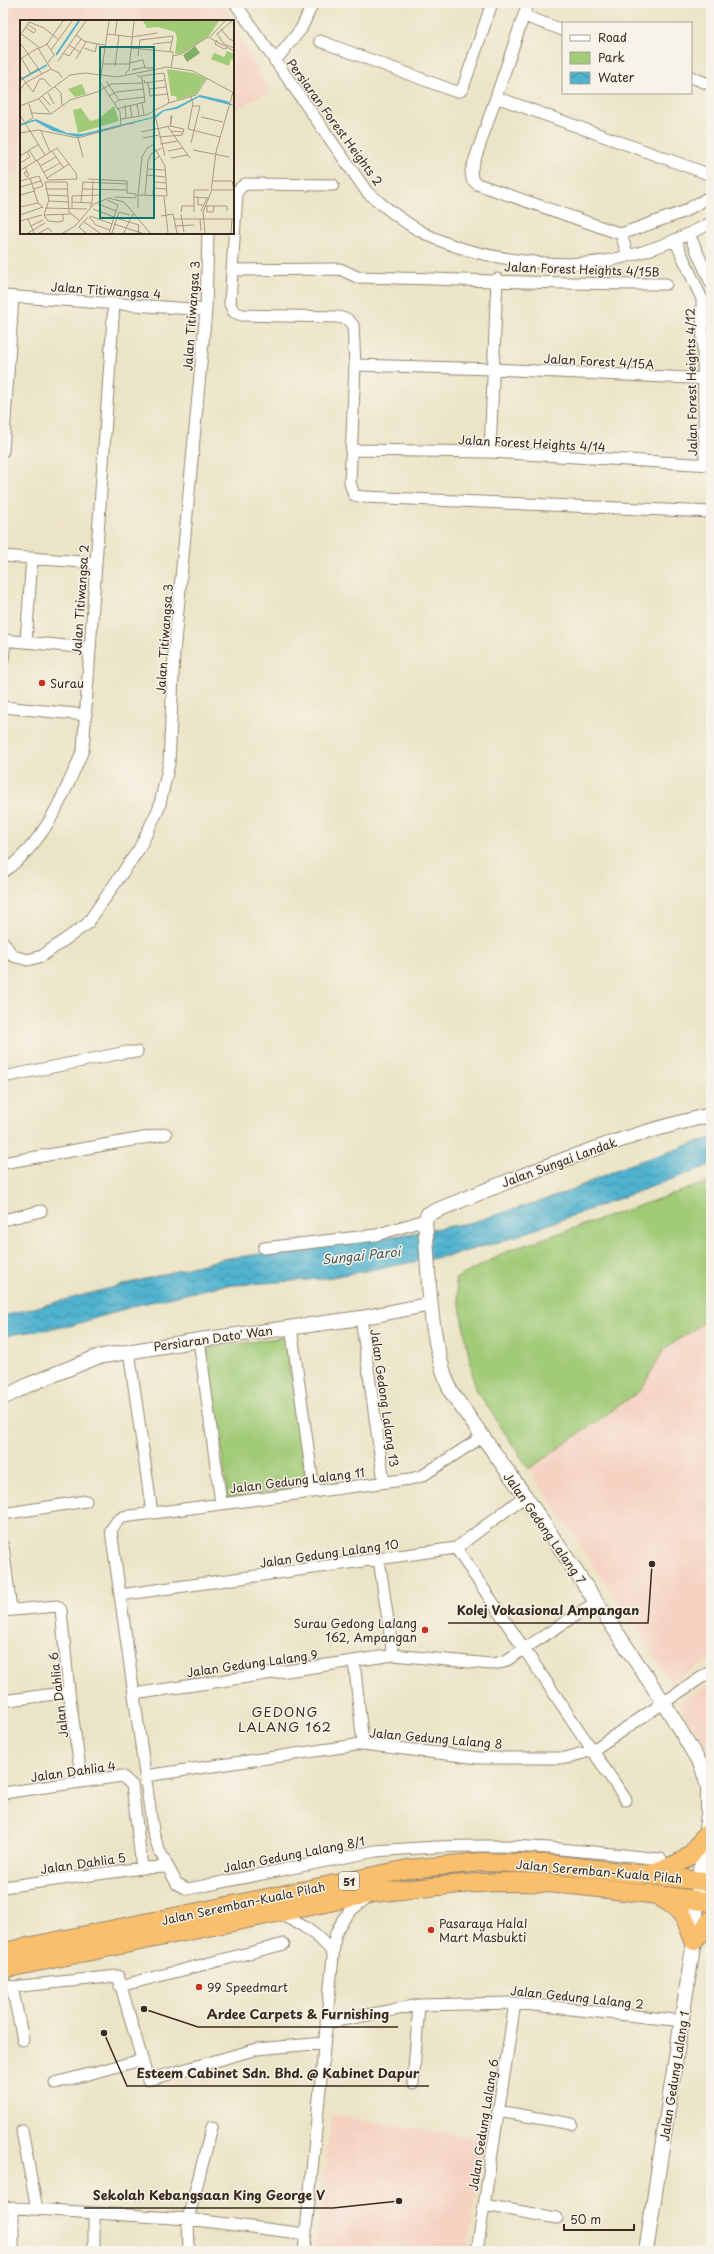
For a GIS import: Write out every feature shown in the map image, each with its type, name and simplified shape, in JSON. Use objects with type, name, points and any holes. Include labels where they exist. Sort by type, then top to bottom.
[{"type":"highway","points":[[647,1875],[679,1864],[708,1840]]},
{"type":"highway","name":"Jalan Seremban-Kuala Pilah","points":[[3,1952],[408,1869],[482,1862],[549,1864],[705,1881]]},
{"type":"highway","name":"Jalan Seremban-Kuala Pilah","points":[[3,1969],[79,1955],[276,1912],[374,1893],[488,1882],[545,1883],[704,1901]]},
{"type":"highway","points":[[655,1895],[675,1905],[686,1919],[694,1941]]},
{"type":"highway","points":[[694,1941],[711,1920]]},
{"type":"street","name":"Persiaran Forest Heights 2","points":[[234,3],[367,192],[390,212],[424,233],[462,248],[529,260],[584,262],[628,256],[675,240],[711,223]]},
{"type":"street","points":[[275,61],[301,29],[313,3]]},
{"type":"street","points":[[320,41],[454,91],[460,91],[463,88],[492,3]]},
{"type":"street","points":[[528,3],[471,171],[472,179],[477,184],[620,234],[683,212],[711,196]]},
{"type":"street","points":[[524,16],[562,30]]},
{"type":"street","points":[[692,77],[711,85]]},
{"type":"street","points":[[496,97],[711,175]]},
{"type":"street","points":[[334,185],[245,184],[238,191],[230,304],[234,312],[242,315],[347,319],[353,325],[355,365],[350,483],[354,495],[364,497],[711,512]]},
{"type":"street","name":"Jalan Titiwangsa 3","points":[[3,942],[13,956],[28,960],[42,956],[87,924],[139,849],[159,808],[168,764],[174,653],[206,310],[208,234]]},
{"type":"street","points":[[620,234],[628,256]]},
{"type":"street","points":[[689,234],[711,283]]},
{"type":"street","points":[[675,240],[690,273],[707,296]]},
{"type":"street","name":"Jalan Forest Heights 4/15B","points":[[232,270],[340,270],[357,277],[497,279],[599,284],[666,284]]},
{"type":"street","points":[[490,452],[497,279]]},
{"type":"street","points":[[3,451],[8,296]]},
{"type":"street","name":"Jalan Titiwangsa 4","points":[[8,296],[206,310]]},
{"type":"street","name":"Jalan Forest Heights 4/12","points":[[707,296],[708,465]]},
{"type":"street","name":"Jalan Titiwangsa 2","points":[[3,872],[40,837],[61,802],[83,750],[114,304]]},
{"type":"street","name":"Jalan Forest 4/15A","points":[[355,365],[493,368],[708,379]]},
{"type":"street","name":"Jalan Forest Heights 4/14","points":[[352,450],[490,452],[708,465]]},
{"type":"street","points":[[3,556],[95,563]]},
{"type":"street","points":[[26,642],[32,558]]},
{"type":"street","points":[[3,660],[4,640],[89,648]]},
{"type":"street","points":[[3,707],[86,715]]},
{"type":"street","points":[[3,1077],[127,1052],[137,1052]]},
{"type":"street","name":"Jalan Sungai Landak","points":[[425,1226],[428,1214],[552,1164],[634,1134],[711,1114]]},
{"type":"street","points":[[3,1163],[166,1134]]},
{"type":"street","points":[[3,1220],[40,1211]]},
{"type":"street","points":[[264,1248],[376,1235],[425,1226]]},
{"type":"street","name":"Jalan Gedong Lalang 7","points":[[425,1226],[431,1304],[444,1376],[451,1392],[525,1496],[664,1703],[702,1767],[708,1786],[708,1840],[704,1901]]},
{"type":"street","name":"Persiaran Dato' Wan","points":[[3,1398],[97,1357],[199,1340],[361,1318],[431,1304]]},
{"type":"street","name":"Jalan Gedong Lalang 13","points":[[361,1318],[384,1482]]},
{"type":"street","points":[[291,1327],[314,1491]]},
{"type":"street","points":[[199,1340],[221,1503]]},
{"type":"street","points":[[129,1351],[152,1513]]},
{"type":"street","points":[[3,1385],[20,1390]]},
{"type":"street","name":"Jalan Gedung Lalang 11","points":[[120,1595],[111,1530],[117,1521],[123,1517],[422,1476],[482,1437]]},
{"type":"street","name":"Jalan Gedung Lalang 10","points":[[120,1595],[456,1548],[525,1496]]},
{"type":"street","points":[[3,1514],[86,1501]]},
{"type":"street","points":[[3,1546],[7,1610]]},
{"type":"street","points":[[456,1548],[526,1649],[626,1800]]},
{"type":"street","points":[[379,1559],[393,1655]]},
{"type":"street","points":[[120,1595],[153,1831],[167,1867]]},
{"type":"street","name":"Jalan Gedung Lalang 9","points":[[134,1694],[393,1655],[491,1664],[504,1662],[596,1602]]},
{"type":"street","name":"Jalan Dahlia 6","points":[[7,1610],[57,1606],[61,1610],[69,1692],[82,1782]]},
{"type":"street","points":[[354,1661],[363,1744]]},
{"type":"street","name":"Jalan Gedung Lalang 8","points":[[145,1776],[363,1744],[479,1758],[566,1758],[593,1750],[711,1671]]},
{"type":"street","points":[[3,1701],[69,1692]]},
{"type":"street","name":"Jalan Dahlia 4","points":[[3,1793],[122,1776],[132,1785],[142,1868]]},
{"type":"street","name":"Jalan Gedung Lalang 8/1","points":[[167,1867],[177,1884],[188,1889],[376,1851],[405,1848],[487,1846],[548,1848],[660,1859]]},
{"type":"street","points":[[405,1848],[408,1869]]},
{"type":"street","name":"Jalan Dahlia 5","points":[[3,1888],[142,1868],[167,1867]]},
{"type":"street","points":[[304,2251],[332,1953],[335,1936],[342,1919],[355,1906],[374,1893]]},
{"type":"street","name":"Jalan Gedung Lalang 1","points":[[646,2251],[683,2021],[694,1941],[704,1901]]},
{"type":"street","points":[[276,1912],[304,1925],[323,1940],[332,1953]]},
{"type":"street","points":[[24,2040],[8,1985],[119,1981],[284,1944]]},
{"type":"street","points":[[119,1981],[148,2080],[257,2049],[324,2043]]},
{"type":"street","name":"Jalan Gedung Lalang 2","points":[[326,2023],[420,2005],[515,2003],[683,2021]]},
{"type":"street","name":"Jalan Gedung Lalang 6","points":[[477,2251],[515,2003]]},
{"type":"street","points":[[413,2084],[420,2005]]},
{"type":"street","points":[[55,2082],[141,2060]]},
{"type":"street","points":[[498,2111],[572,2124]]},
{"type":"street","points":[[189,2251],[188,2220],[212,2127]]},
{"type":"street","points":[[22,2131],[37,2209]]},
{"type":"street","points":[[484,2205],[557,2218]]},
{"type":"street","points":[[14,2251],[8,2207],[188,2220],[306,2234]]},
{"type":"street","points":[[94,2214],[94,2251]]},
{"type":"shaded area","points":[[3,3],[218,3],[226,9],[232,20],[20,20],[20,174],[3,176]]},
{"type":"shaded area","points":[[234,25],[269,92],[234,110]]},
{"type":"shaded area","points":[[711,1318],[711,1660],[671,1682],[529,1469],[641,1390],[664,1349]]},
{"type":"shaded area","points":[[711,1684],[711,1757],[678,1703]]},
{"type":"shaded area","points":[[332,2115],[485,2139],[468,2251],[315,2251]]},
{"type":"green space","points":[[711,1181],[711,1318],[664,1349],[641,1390],[529,1469],[475,1388],[455,1279],[510,1250]]},
{"type":"green space","points":[[285,1337],[307,1486],[228,1498],[207,1348]]},
{"type":"water","name":"Sungai Paroi","points":[[711,1138],[711,1165],[506,1240],[452,1255],[321,1279],[220,1286],[138,1305],[70,1326],[14,1334],[3,1338],[3,1316],[222,1259],[401,1235],[473,1222],[560,1195],[625,1166]]},
{"type":"place","name":"Surau","points":[[42,683]]},
{"type":"place","name":"Kolej Vokasional Ampangan","points":[[652,1564]]},
{"type":"place","name":"Surau Gedong Lalang 162, Ampangan","points":[[425,1630]]},
{"type":"place","name":"Pasaraya Halal Mart Masbukti","points":[[431,1930]]},
{"type":"place","name":"99 Speedmart","points":[[199,1987]]},
{"type":"place","name":"Ardee Carpets & Furnishing","points":[[144,2009]]},
{"type":"place","name":"Esteem Cabinet Sdn. Bhd. @ Kabinet Dapur","points":[[104,2033]]},
{"type":"place","name":"Sekolah Kebangsaan King George V","points":[[399,2201]]},
{"type":"district","name":"GEDONG LALANG 162","points":[[285,1718]]}]
